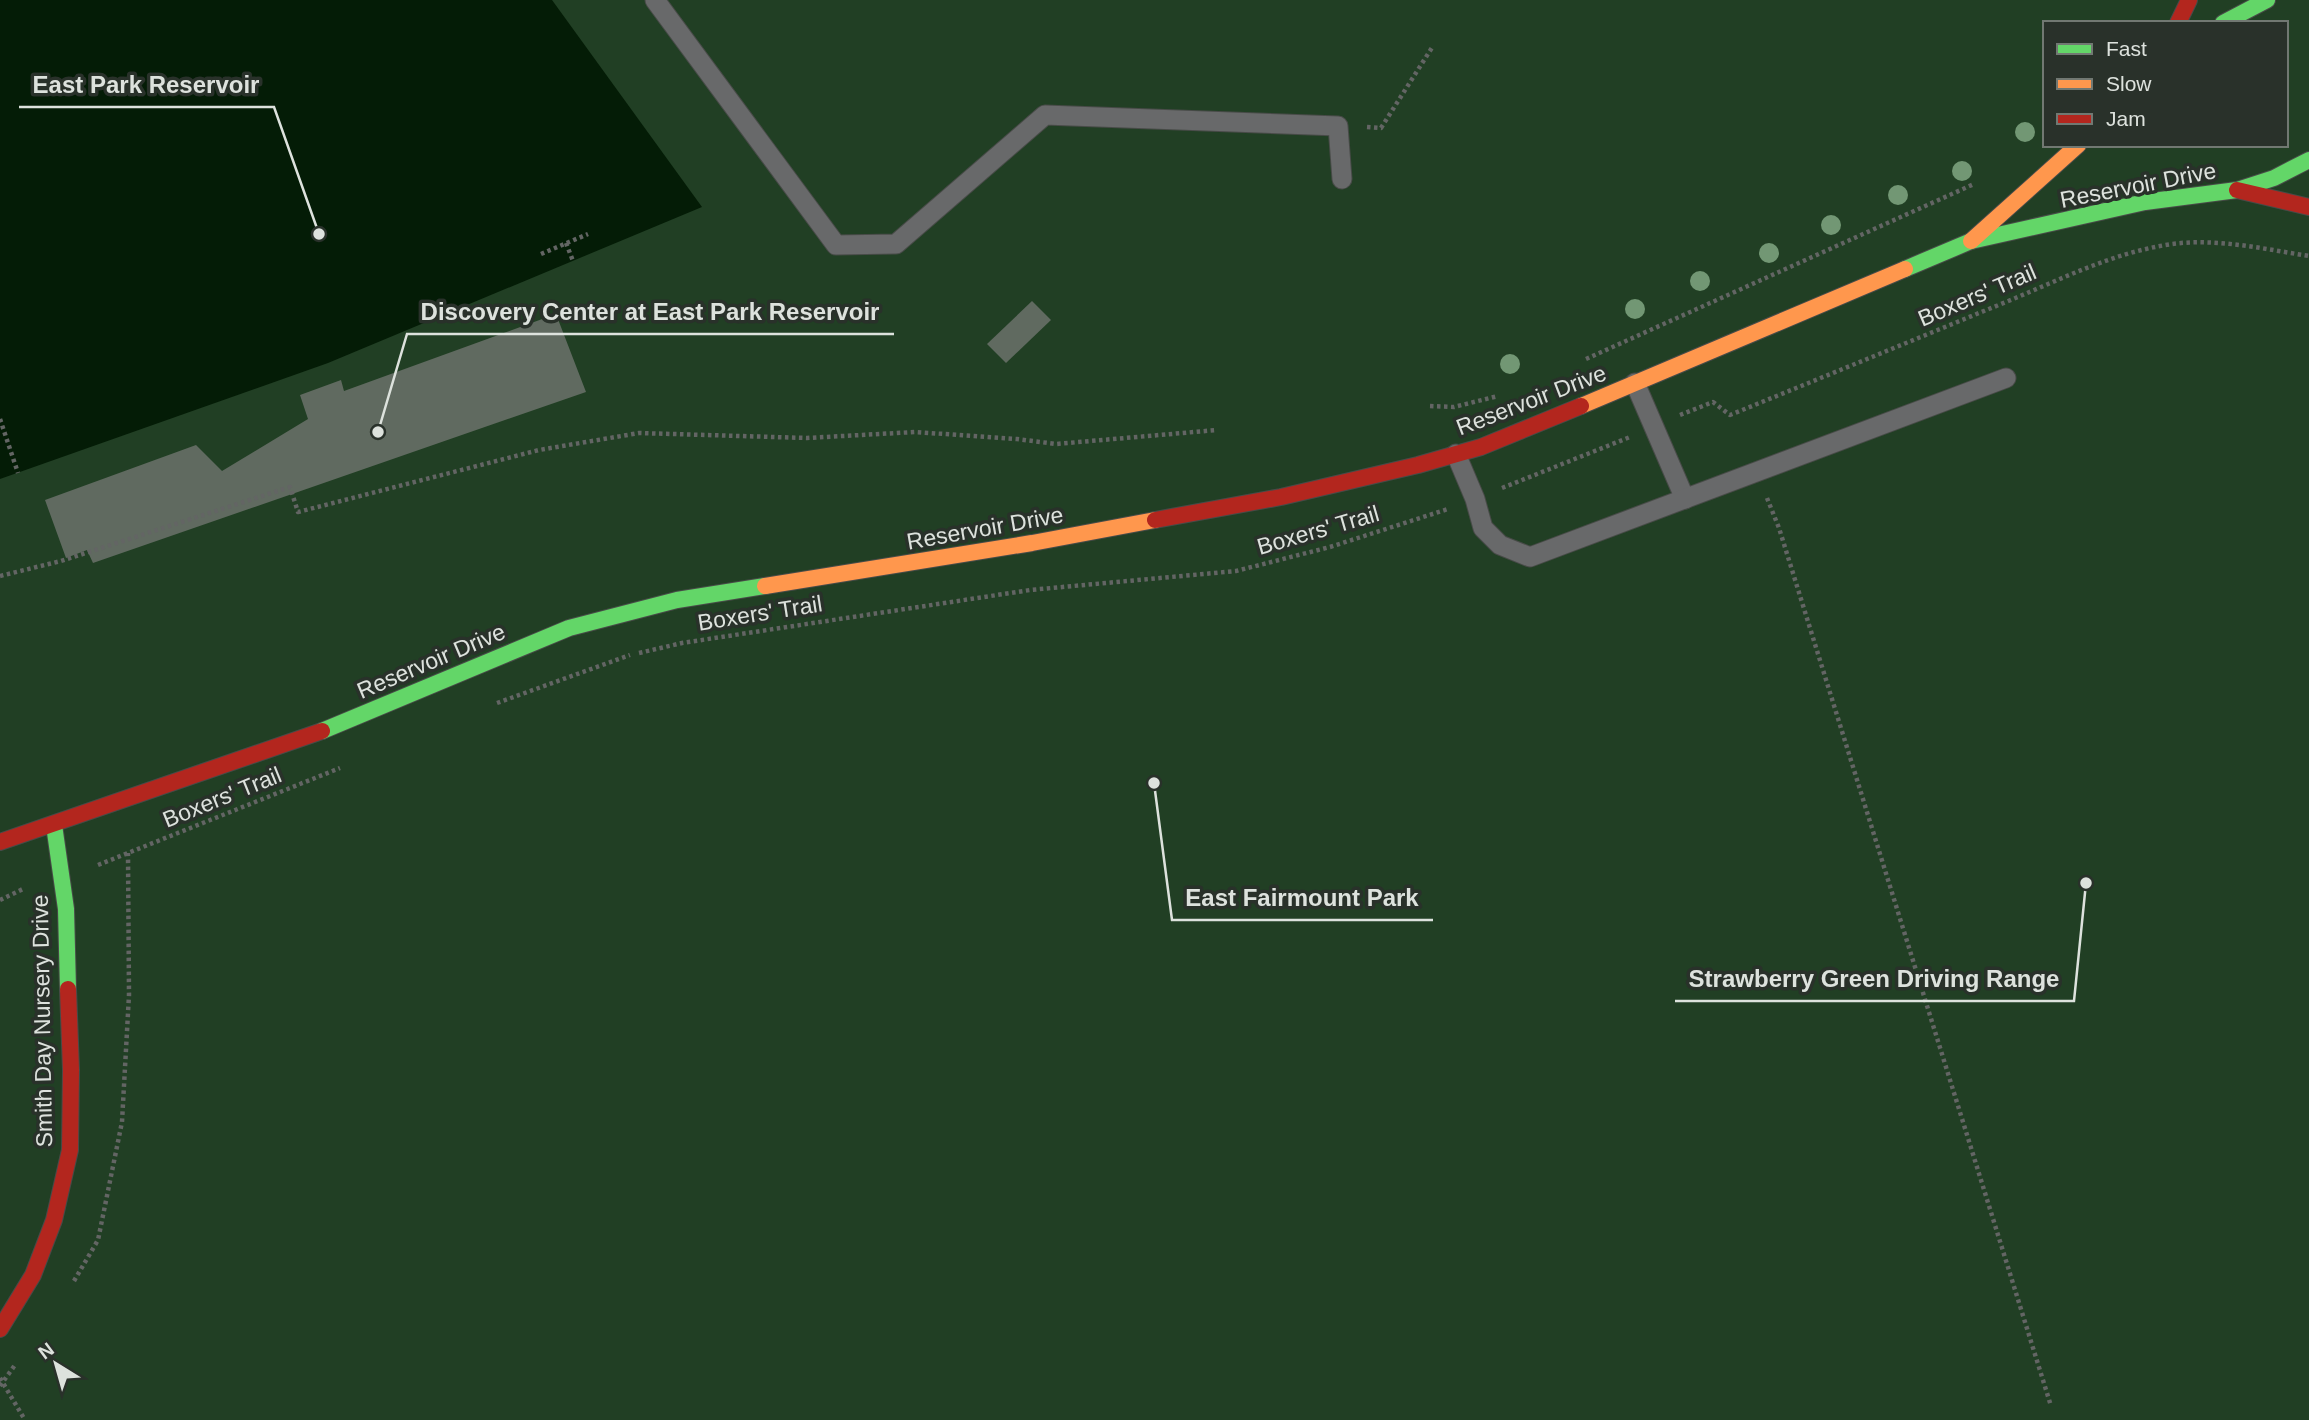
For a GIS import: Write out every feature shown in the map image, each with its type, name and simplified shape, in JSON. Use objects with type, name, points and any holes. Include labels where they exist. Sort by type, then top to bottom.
[{"type":"street","points":[[2179,21],[2189,0]]},
{"type":"street","points":[[2227,21],[2267,0]]},
{"type":"street","name":"Reservoir Drive","points":[[1971,241],[2076,147]]},
{"type":"street","name":"Reservoir Drive","points":[[0,842],[333,727],[569,628],[677,600],[1019,546],[1262,501],[1418,465],[1539,424],[1971,241],[2145,202],[2237,190],[2274,178],[2309,160]]},
{"type":"street","points":[[2237,190],[2309,207]]},
{"type":"street","name":"Smith Day Nursery Drive","points":[[0,1329],[33,1275],[54,1220],[70,1150],[71,1069],[66,908],[54,825]]},
{"type":"lane","points":[[655,0],[836,245],[896,244],[1045,115],[1338,127],[1342,179]]},
{"type":"lane","points":[[1456,454],[1483,528],[1500,545],[1530,557],[2006,378]]},
{"type":"lane","points":[[1635,383],[1685,499]]},
{"type":"path","points":[[1338,127],[1381,128],[1433,46]]},
{"type":"path","points":[[1586,359],[1980,181]]},
{"type":"path","points":[[541,254],[588,234]]},
{"type":"path","name":"Boxers' Trail","points":[[1674,418],[1713,402],[1730,415],[2016,299],[2099,261],[2137,251],[2172,244],[2206,242],[2309,256]]},
{"type":"path","points":[[566,243],[573,261]]},
{"type":"path","points":[[1430,406],[1454,407],[1508,393]]},
{"type":"path","points":[[0,419],[18,473]]},
{"type":"path","points":[[0,576],[61,561],[290,487],[298,512],[539,450],[639,433],[807,438],[915,432],[1056,444],[1217,430]]},
{"type":"path","points":[[1496,491],[1635,435]]},
{"type":"path","name":"Boxers' Trail","points":[[489,706],[631,654],[682,643],[1030,590],[1236,570],[1330,547],[1458,506]]},
{"type":"path","points":[[1779,528],[2051,1406]]},
{"type":"path","name":"Boxers' Trail","points":[[97,865],[268,799],[341,767]]},
{"type":"path","points":[[0,900],[32,885]]},
{"type":"path","points":[[0,1378],[25,1420]]},
{"type":"shaded area","points":[[0,0],[2309,0],[2309,1420],[0,1420]]},
{"type":"shaded area","points":[[0,0],[552,0],[702,207],[328,363],[0,479]]},
{"type":"building","points":[[1032,301],[1051,320],[1006,363],[987,344]]},
{"type":"building","points":[[556,314],[586,392],[93,563],[87,550],[66,558],[45,500],[196,445],[222,471],[308,419],[300,395],[341,380],[344,391]]},
{"type":"traffic: fast","points":[[2227,21],[2267,0]]},
{"type":"traffic: fast","points":[[1905,269],[1971,241],[2145,202],[2237,190],[2274,178],[2309,160]]},
{"type":"traffic: fast","points":[[322,731],[569,628],[677,600],[765,586]]},
{"type":"traffic: fast","points":[[54,825],[66,909],[68,989]]},
{"type":"traffic: slow","points":[[1971,241],[2076,147]]},
{"type":"traffic: slow","points":[[1581,406],[1905,269]]},
{"type":"traffic: slow","points":[[765,586],[1032,543],[1155,520]]},
{"type":"traffic: jam","points":[[2179,21],[2189,0]]},
{"type":"traffic: jam","points":[[2237,190],[2309,207]]},
{"type":"traffic: jam","points":[[1155,520],[1281,497],[1418,465],[1481,447],[1581,406]]},
{"type":"traffic: jam","points":[[0,842],[322,731]]},
{"type":"traffic: jam","points":[[0,1329],[33,1275],[54,1220],[70,1150],[68,989]]},
{"type":"place","name":"East Park Reservoir","points":[[319,234]]},
{"type":"place","name":"Discovery Center at East Park Reservoir","points":[[378,432]]},
{"type":"place","name":"East Fairmount Park","points":[[1154,783]]},
{"type":"place","name":"Strawberry Green Driving Range","points":[[2086,883]]}]
